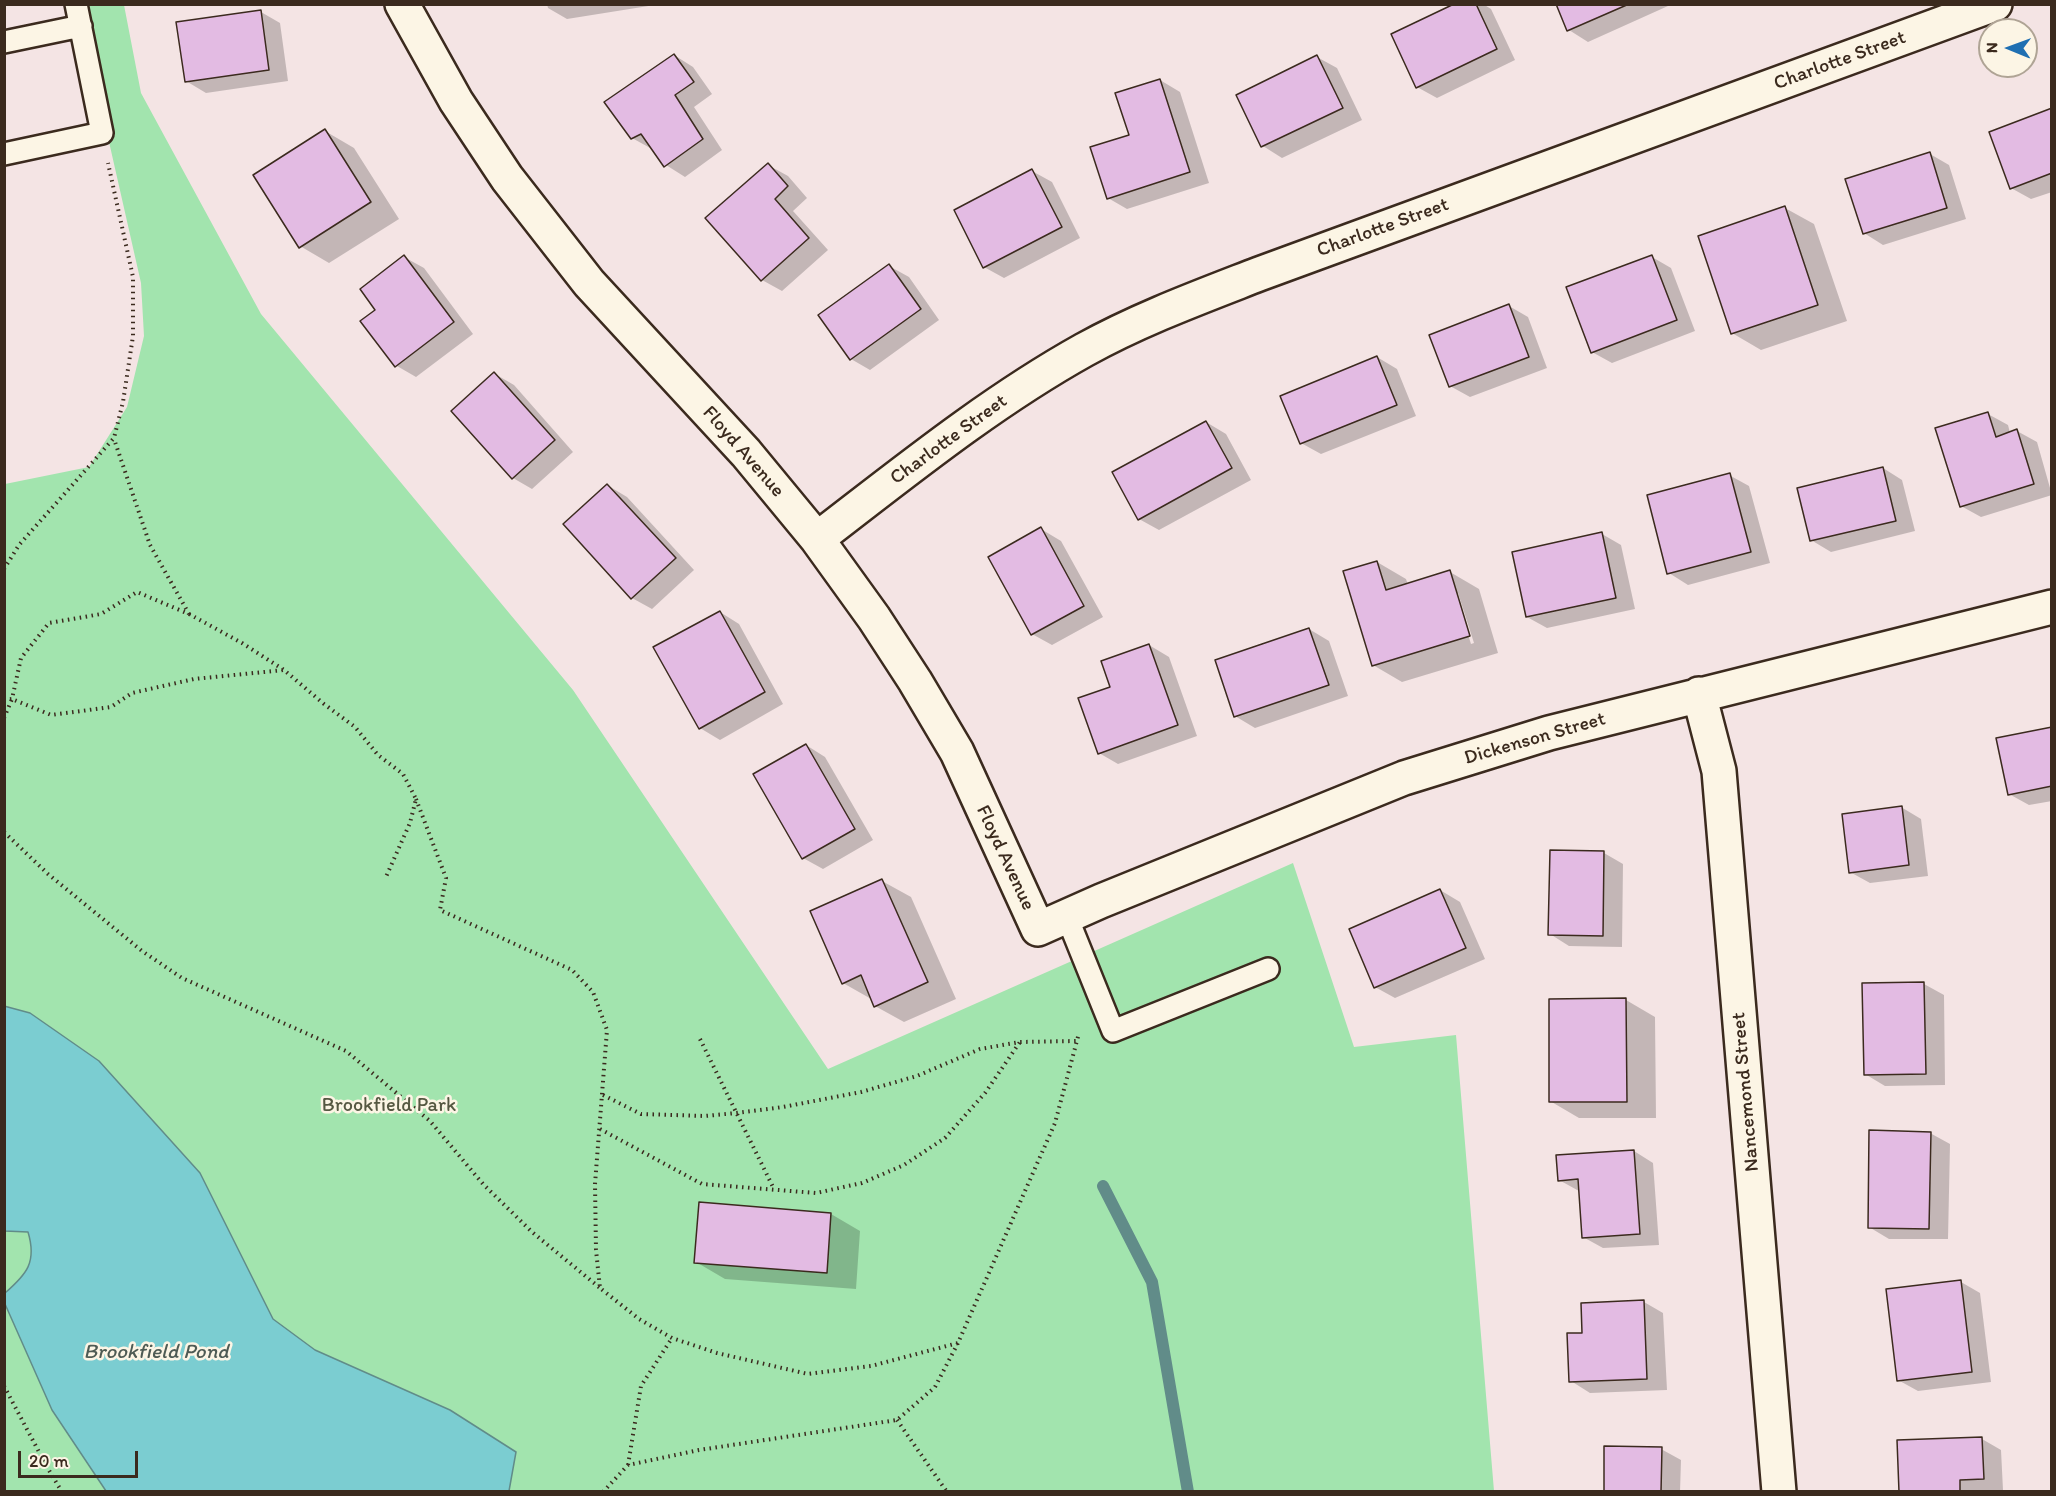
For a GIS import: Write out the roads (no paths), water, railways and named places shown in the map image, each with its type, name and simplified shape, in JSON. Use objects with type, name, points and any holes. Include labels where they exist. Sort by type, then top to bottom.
[{"type":"street","name":"Floyd Avenue","points":[[402,4],[456,101],[507,178],[589,283],[746,453],[817,539],[874,618],[957,752],[1052,923]]},
{"type":"street","name":"Charlotte Street","points":[[817,539],[961,429],[1020,389],[1085,350],[1159,314],[1259,274],[1995,4]]},
{"type":"street","name":"Dickenson Street","points":[[1052,923],[1404,778],[1549,733],[2052,607]]},
{"type":"street","name":"Nancemond Street","points":[[1699,694],[1719,771],[1779,1491]]},
{"type":"lane","points":[[4,154],[102,133],[76,4]]},
{"type":"lane","points":[[4,42],[81,26]]},
{"type":"lane","points":[[1052,923],[1095,987],[1113,1031],[1268,969]]},
{"type":"water","name":"Brookfield Pond","points":[[4,1006],[30,1013],[99,1061],[200,1173],[273,1319],[315,1350],[450,1410],[516,1452],[509,1491],[106,1491],[52,1410],[5,1304],[5,1293],[19,1280],[28,1267],[31,1252],[28,1232],[5,1231]]},
{"type":"waterway","points":[[1103,1186],[1152,1282],[1188,1492]]},
{"type":"park label","name":"Brookfield Park","points":[[389,1106]]}]
